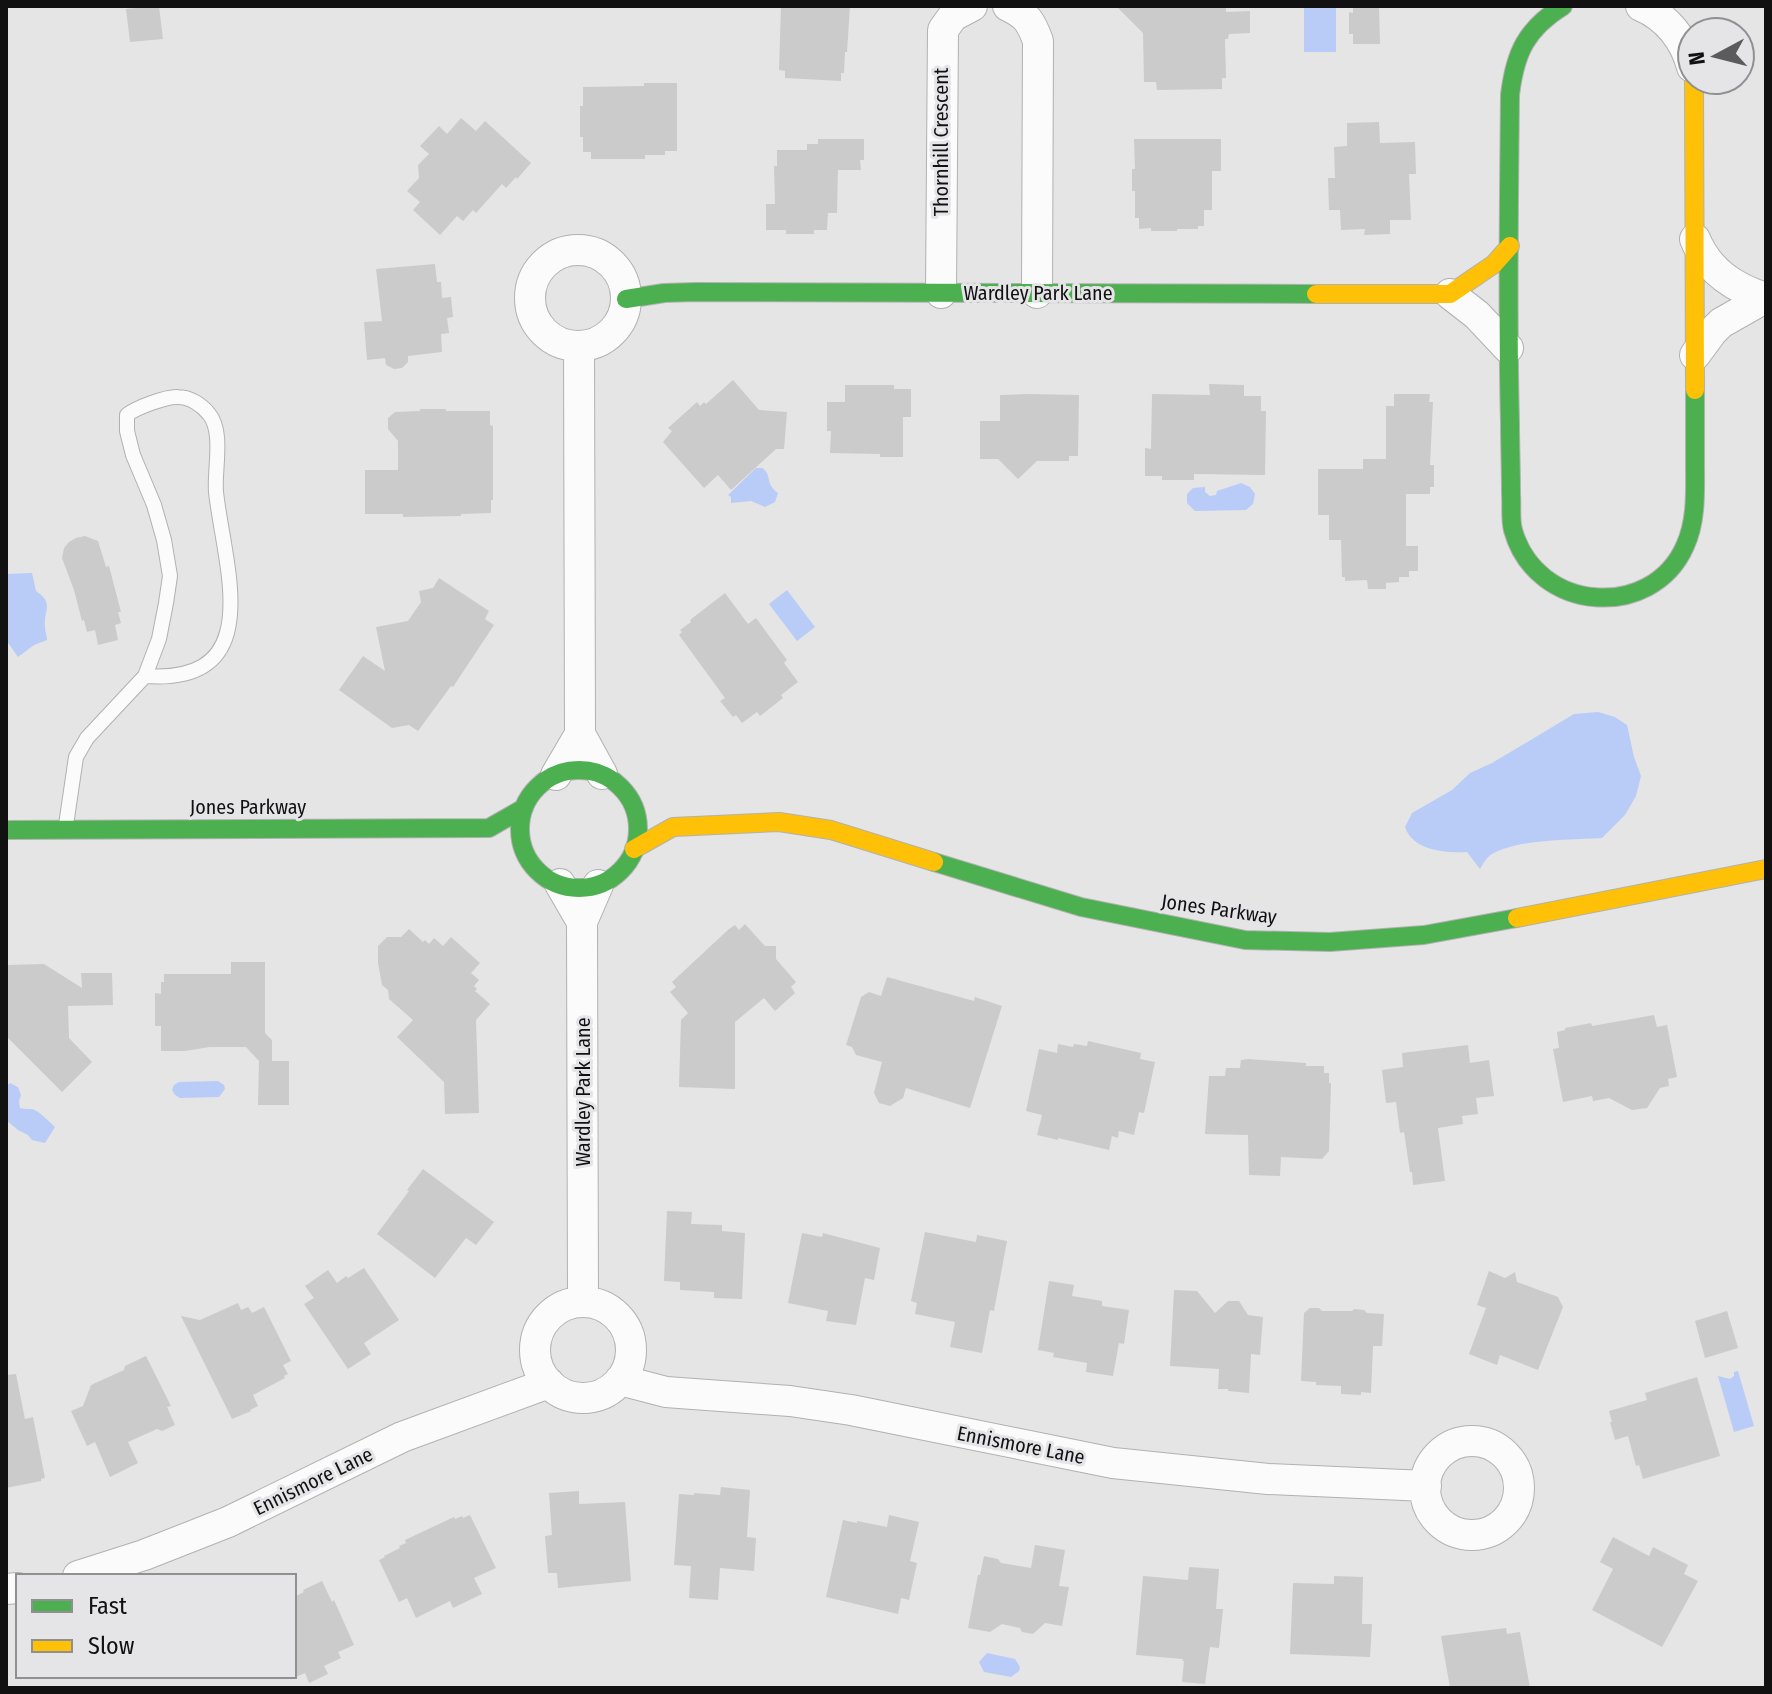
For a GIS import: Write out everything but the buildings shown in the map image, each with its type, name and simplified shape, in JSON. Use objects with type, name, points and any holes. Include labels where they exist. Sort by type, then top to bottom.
[{"type":"street","name":"Thornhill Crescent","points":[[941,293],[943,30],[953,16],[972,6]]},
{"type":"street","points":[[1008,6],[1032,22],[1038,41],[1037,293]]},
{"type":"street","points":[[1563,6],[1544,18],[1527,36],[1512,74],[1508,348],[1512,527],[1525,556],[1544,579],[1569,593],[1598,598],[1637,592],[1662,578],[1681,555],[1690,534],[1695,497],[1694,96]]},
{"type":"street","points":[[1641,6],[1667,23],[1676,34]]},
{"type":"street","points":[[1695,239],[1716,271],[1740,288],[1765,298]]},
{"type":"street","points":[[1508,348],[1477,315],[1450,294],[1494,264],[1510,246]]},
{"type":"street","points":[[573,249],[589,250],[616,267],[623,281],[626,299],[617,327],[606,338],[591,345],[579,346],[560,343],[546,335],[535,322],[529,291],[534,275],[544,262],[557,253],[573,249]]},
{"type":"street","name":"Wardley Park Lane","points":[[626,299],[696,292],[1450,294]]},
{"type":"street","points":[[1695,355],[1721,323],[1765,298]]},
{"type":"street","points":[[579,346],[580,734],[602,774]]},
{"type":"street","points":[[556,775],[580,734]]},
{"type":"street","points":[[583,770],[602,774],[619,785],[632,801],[638,831],[634,849],[616,875],[598,885],[578,887],[560,884],[536,868],[527,854],[521,834],[524,808],[534,792],[556,775],[583,770]]},
{"type":"street","name":"Jones Parkway","points":[[6,830],[489,828],[524,808]]},
{"type":"street","name":"Jones Parkway","points":[[635,809],[673,827]]},
{"type":"street","name":"Jones Parkway","points":[[634,849],[673,827],[779,822],[831,830],[1081,907],[1245,940],[1330,942],[1424,935],[1766,869]]},
{"type":"street","points":[[489,828],[527,854]]},
{"type":"street","points":[[560,884],[582,922]]},
{"type":"street","name":"Wardley Park Lane","points":[[583,1302],[582,922],[598,885]]},
{"type":"street","points":[[583,1302],[603,1306],[616,1315],[626,1328],[630,1344],[630,1360],[620,1380],[599,1395],[583,1398],[567,1396],[554,1389],[543,1378],[534,1348],[546,1319],[557,1309],[583,1302]]},
{"type":"street","name":"Ennismore Lane","points":[[620,1380],[666,1392],[790,1401],[851,1410],[1113,1463],[1268,1479],[1426,1486]]},
{"type":"street","name":"Ennismore Lane","points":[[84,1574],[144,1555],[228,1522],[402,1437],[549,1383]]},
{"type":"lane","points":[[66,829],[73,767],[80,748],[145,676],[159,639],[170,576],[154,505],[133,455],[127,415],[130,411],[177,397],[197,402],[212,416],[217,434],[216,487],[232,598],[231,619],[221,650],[201,668],[186,675],[165,678],[145,676]]},
{"type":"water","points":[[1304,6],[1336,6],[1336,52],[1304,52]]},
{"type":"water","points":[[756,468],[762,468],[767,473],[771,486],[778,493],[775,502],[765,507],[751,501],[731,503],[728,495]]},
{"type":"water","points":[[1241,483],[1250,487],[1255,494],[1253,504],[1246,510],[1195,511],[1187,503],[1187,494],[1193,488],[1205,487],[1205,492],[1210,496]]},
{"type":"water","points":[[32,573],[36,591],[47,604],[47,640],[18,657],[6,640],[6,574]]},
{"type":"water","points":[[787,590],[815,627],[797,641],[769,604]]},
{"type":"water","points":[[1598,712],[1627,725],[1641,776],[1636,796],[1625,815],[1602,838],[1515,845],[1492,854],[1480,869],[1467,852],[1431,849],[1409,835],[1405,827],[1412,813],[1452,790],[1470,773],[1574,714]]},
{"type":"water","points":[[218,1081],[225,1089],[219,1097],[180,1098],[172,1090],[179,1082]]},
{"type":"water","points":[[10,1083],[18,1087],[20,1108],[35,1110],[55,1127],[45,1143],[32,1140],[6,1120],[6,1086]]},
{"type":"water","points":[[1738,1371],[1754,1426],[1734,1432],[1718,1376],[1730,1379]]},
{"type":"water","points":[[987,1653],[1015,1659],[1019,1671],[1011,1677],[984,1672],[979,1662]]},
{"type":"traffic: fast","points":[[1563,6],[1540,24],[1524,43],[1515,67],[1510,95],[1508,299],[1512,521],[1526,558],[1545,578],[1569,591],[1595,597],[1622,596],[1647,587],[1669,570],[1685,546],[1693,515],[1695,390]]},
{"type":"traffic: fast","points":[[626,299],[696,292],[1316,294]]},
{"type":"traffic: fast","points":[[579,770],[612,780],[628,796],[638,829],[628,862],[612,878],[579,888],[546,878],[530,862],[520,829],[530,796],[546,780],[579,770]]},
{"type":"traffic: fast","points":[[6,830],[489,828],[524,808]]},
{"type":"traffic: fast","points":[[934,862],[1081,907],[1245,940],[1330,942],[1424,935],[1517,918]]},
{"type":"traffic: slow","points":[[1694,96],[1695,390]]},
{"type":"traffic: slow","points":[[1316,294],[1450,294],[1494,264],[1510,246]]},
{"type":"traffic: slow","points":[[634,849],[673,827],[779,822],[831,830],[934,862]]},
{"type":"traffic: slow","points":[[1517,918],[1766,869]]}]
